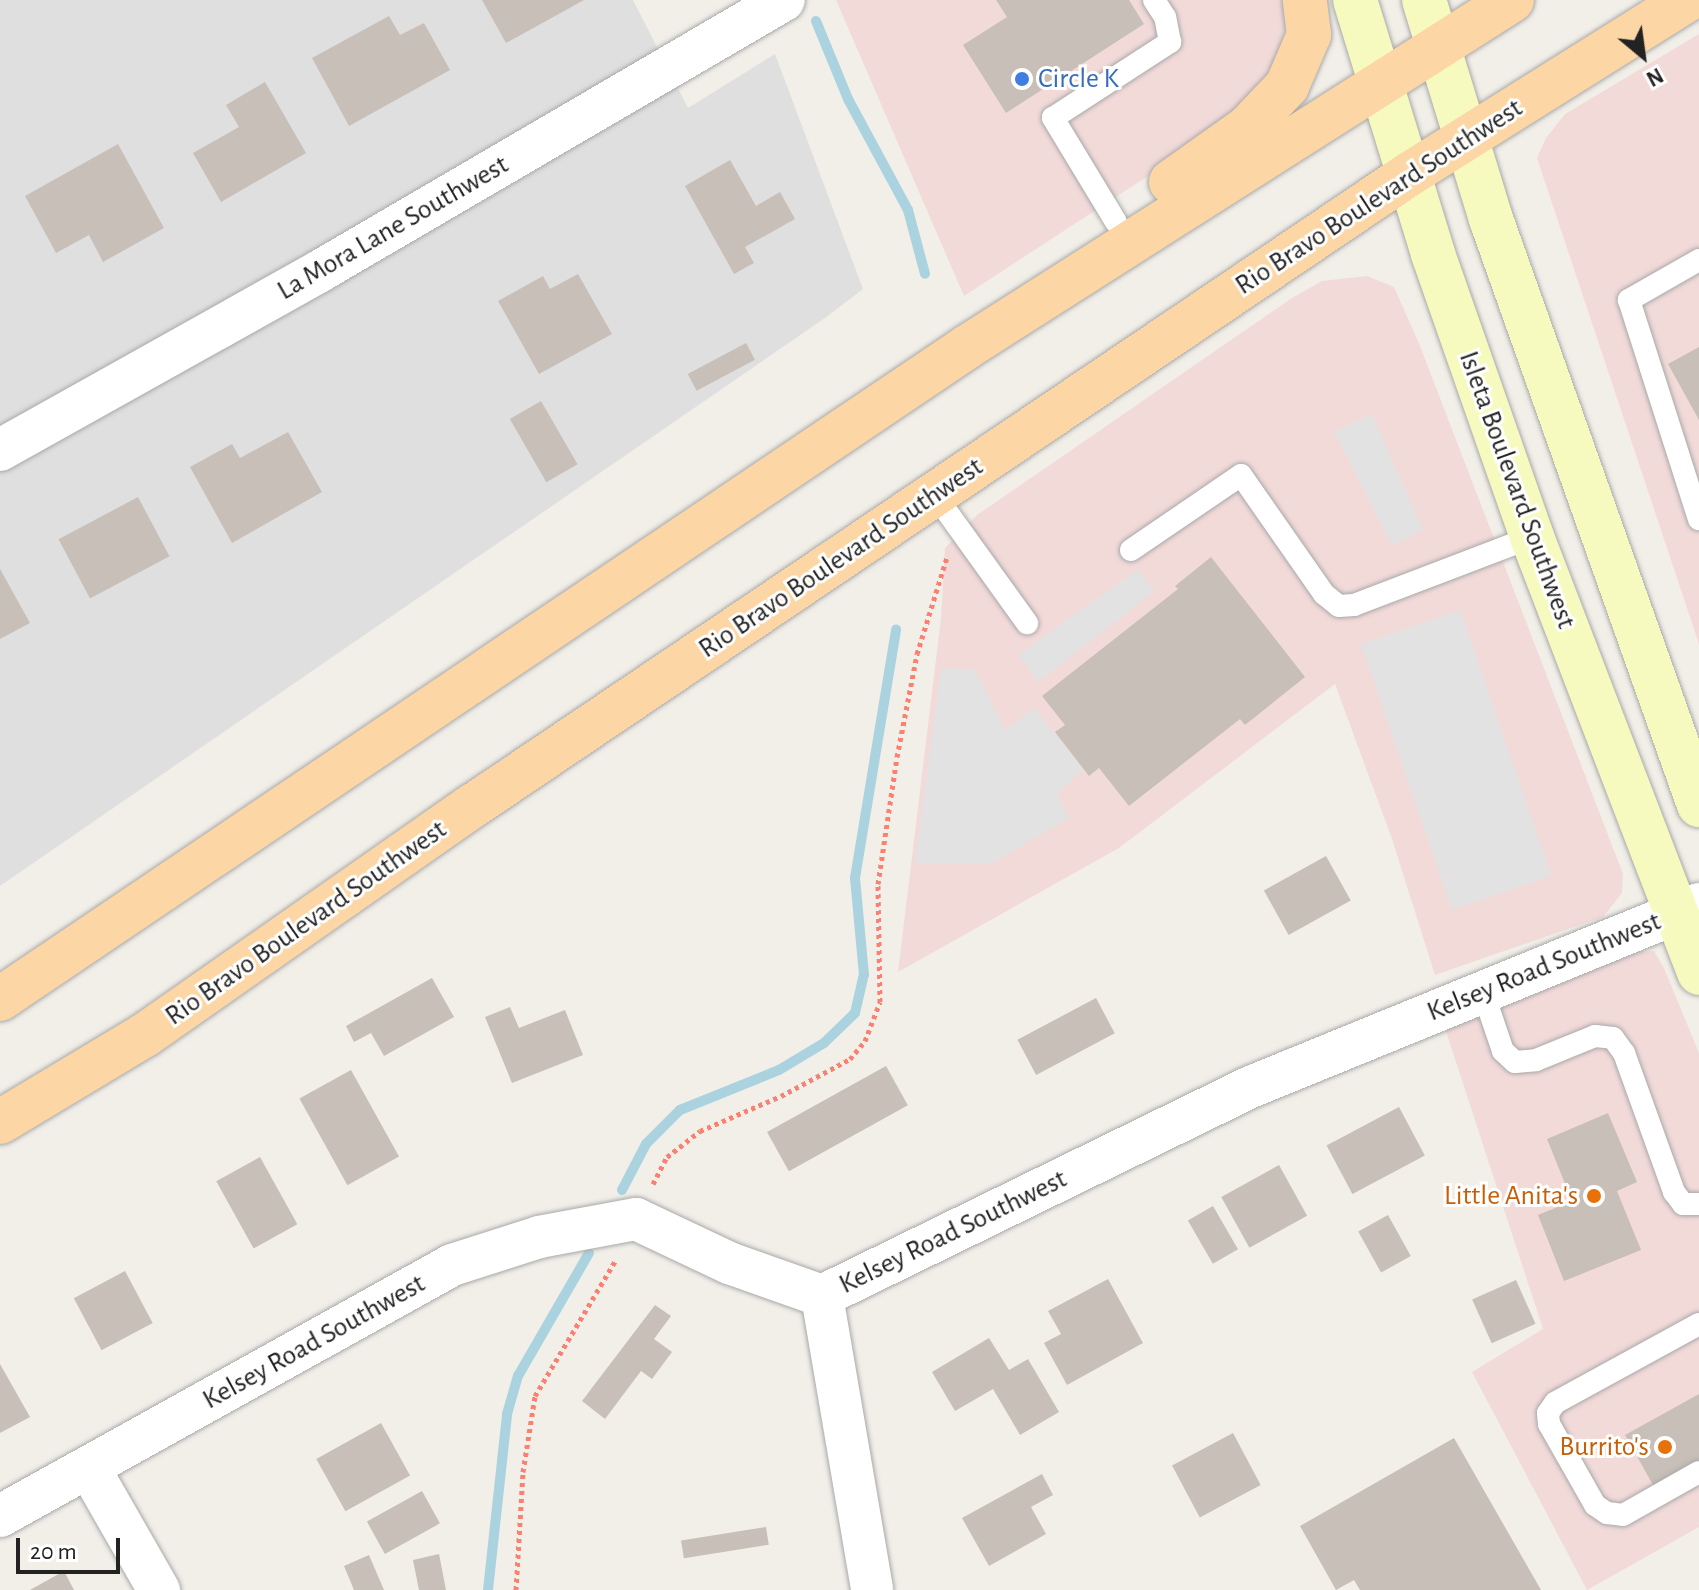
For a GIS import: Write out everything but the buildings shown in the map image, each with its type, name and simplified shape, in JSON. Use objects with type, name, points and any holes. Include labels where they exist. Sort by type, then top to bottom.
[{"type":"main road","points":[[967,347],[1116,222],[1248,127],[1287,86],[1309,35],[1305,0]]},
{"type":"main road","name":"Isleta Boulevard Southwest","points":[[1355,0],[1408,175],[1532,537],[1687,908],[1699,973]]},
{"type":"main road","points":[[1424,0],[1491,219],[1686,728],[1699,804]]},
{"type":"main road","points":[[0,999],[967,347],[1378,82],[1512,0]]},
{"type":"main road","name":"Rio Bravo Boulevard Southwest","points":[[0,1122],[145,1035],[474,805],[1408,175],[1687,0]]},
{"type":"street","name":"La Mora Lane Southwest","points":[[0,450],[320,271],[784,0]]},
{"type":"street","name":"Kelsey Road Southwest","points":[[0,1516],[452,1265],[539,1237],[636,1219],[729,1263],[822,1296],[1253,1086],[1687,908]]},
{"type":"street","points":[[822,1296],[872,1590]]},
{"type":"street","points":[[89,1468],[159,1590]]},
{"type":"lane","points":[[1116,222],[1053,118],[1170,42],[1165,17],[1154,0]]},
{"type":"lane","points":[[1699,260],[1629,300],[1699,519]]},
{"type":"lane","points":[[1131,550],[1241,475],[1324,594],[1339,606],[1354,605],[1532,537]]},
{"type":"lane","points":[[935,495],[1027,623]]},
{"type":"lane","points":[[1483,992],[1503,1051],[1515,1062],[1536,1060],[1595,1036],[1613,1038],[1624,1053],[1674,1192],[1683,1204],[1699,1204]]},
{"type":"lane","points":[[1699,1324],[1555,1403],[1548,1413],[1549,1424],[1595,1505],[1607,1513],[1623,1515],[1699,1472]]},
{"type":"path","points":[[516,1590],[523,1472],[535,1396],[611,1271],[667,1157],[700,1131],[781,1096],[850,1059],[865,1041],[880,1002],[878,884],[897,757],[930,605],[941,568],[961,532]]},
{"type":"shaded area","points":[[0,0],[633,0],[688,108],[775,54],[863,289],[0,886]]},
{"type":"shaded area","points":[[836,0],[1289,0],[1290,10],[1276,64],[1255,93],[1217,131],[964,296]]},
{"type":"shaded area","points":[[1699,34],[1699,644],[1537,158],[1546,138],[1565,114]]},
{"type":"shaded area","points":[[1367,276],[1394,287],[1420,346],[1623,874],[1622,893],[1603,917],[1435,975],[1392,839],[1335,684],[1119,848],[898,972],[941,618],[945,548],[977,515],[1292,298],[1322,281]]},
{"type":"shaded area","points":[[1372,414],[1423,530],[1392,545],[1334,432]]},
{"type":"shaded area","points":[[1137,570],[1155,591],[1038,682],[1018,655]]},
{"type":"shaded area","points":[[1460,610],[1551,876],[1452,910],[1361,644]]},
{"type":"shaded area","points":[[941,667],[975,670],[1005,730],[1034,708],[1084,769],[1057,794],[1069,818],[991,864],[915,864]]},
{"type":"shaded area","points":[[1654,951],[1699,1053],[1699,1527],[1587,1590],[1472,1372],[1543,1329],[1442,1019],[1625,952]]},
{"type":"waterway","points":[[816,21],[848,99],[908,210],[925,274]]},
{"type":"waterway","points":[[622,1190],[646,1144],[680,1110],[779,1070],[824,1043],[855,1013],[864,975],[855,878],[896,629]]},
{"type":"waterway","points":[[488,1590],[507,1414],[518,1376],[589,1253]]},
{"type":"place","name":"Circle K","points":[[1022,79]]},
{"type":"place","name":"Little Anita's","points":[[1594,1196]]},
{"type":"place","name":"Burrito's","points":[[1665,1447]]}]
